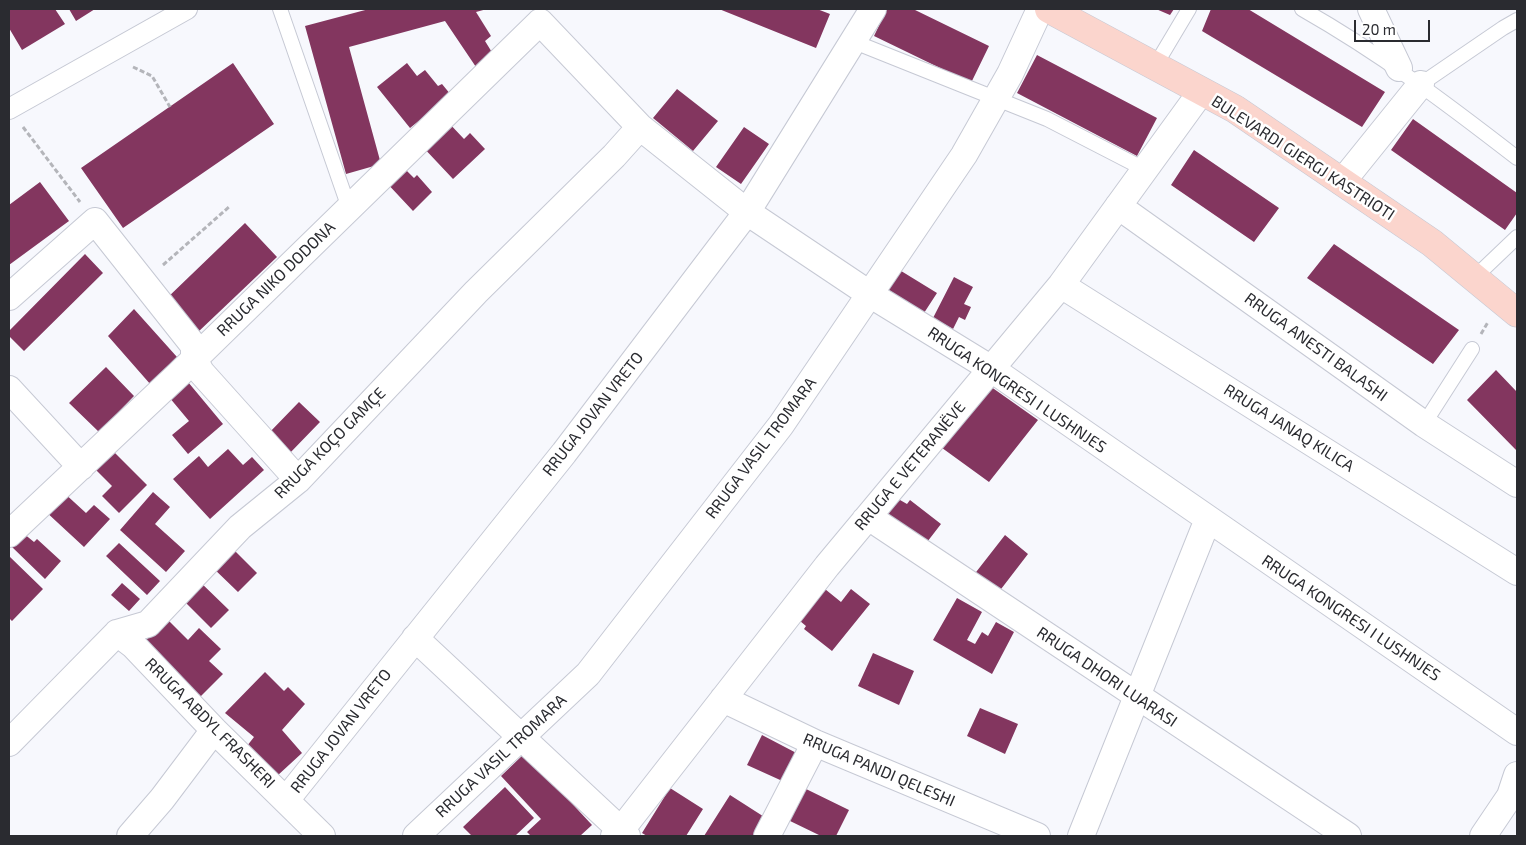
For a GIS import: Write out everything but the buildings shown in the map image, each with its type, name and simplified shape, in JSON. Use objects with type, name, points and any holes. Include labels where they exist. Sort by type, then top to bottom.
[{"type":"main road","name":"BULEVARDI GJERGJ KASTRIOTI","points":[[1049,9],[1235,110],[1432,243],[1517,313]]},
{"type":"street","points":[[9,109],[187,9]]},
{"type":"street","name":"RRUGA JOVAN VRETO","points":[[286,800],[564,453],[747,212],[873,9]]},
{"type":"street","name":"RRUGA VASIL TROMARA","points":[[416,836],[588,674],[781,425],[871,295],[964,155],[996,100],[1040,9]]},
{"type":"street","points":[[1370,9],[1399,68]]},
{"type":"street","name":"RRUGA NIKO DODONA","points":[[9,534],[194,359],[349,208],[539,15]]},
{"type":"street","name":"RRUGA KONGRESI I LUSHNJES","points":[[539,15],[640,127],[747,212],[871,295],[990,368],[1517,732]]},
{"type":"street","points":[[1342,182],[1421,84]]},
{"type":"street","name":"RRUGA E VETERANËVE","points":[[620,834],[827,566],[1061,284],[1201,92]]},
{"type":"street","name":"RRUGA KOÇO GAMÇE","points":[[9,743],[117,633],[148,624],[240,527],[298,480],[476,292],[614,156],[640,127]]},
{"type":"street","name":"RRUGA ANESTI BALASHI","points":[[1118,206],[1424,424],[1517,484]]},
{"type":"street","points":[[9,297],[95,221],[194,346],[194,359],[200,372],[298,480]]},
{"type":"street","name":"RRUGA JANAQ KILICA","points":[[1061,284],[1517,572]]},
{"type":"street","points":[[9,389],[81,467]]},
{"type":"street","name":"RRUGA DHORI LUARASI","points":[[865,520],[876,522],[1348,836]]},
{"type":"street","points":[[1081,836],[1208,520]]},
{"type":"street","name":"RRUGA ABDYL FRASHERI","points":[[117,633],[134,646],[214,730],[322,836]]},
{"type":"street","points":[[415,638],[522,736],[620,834]]},
{"type":"street","name":"RRUGA PANDI QELESHI","points":[[723,699],[814,743],[1037,836]]},
{"type":"street","points":[[130,836],[214,730]]},
{"type":"street","points":[[767,836],[814,743]]},
{"type":"street","points":[[1483,836],[1510,796],[1517,775]]},
{"type":"lane","points":[[280,9],[349,208]]},
{"type":"lane","points":[[1155,66],[1189,9]]},
{"type":"lane","points":[[1302,9],[1399,68],[1517,158]]},
{"type":"lane","points":[[1421,84],[1517,20]]},
{"type":"lane","points":[[852,41],[1047,120],[1144,169]]},
{"type":"lane","points":[[1474,278],[1517,237]]},
{"type":"lane","points":[[1424,424],[1472,348]]},
{"type":"path","points":[[152,76],[170,107]]},
{"type":"path","points":[[9,109],[76,196]]},
{"type":"path","points":[[144,283],[229,207]]}]
